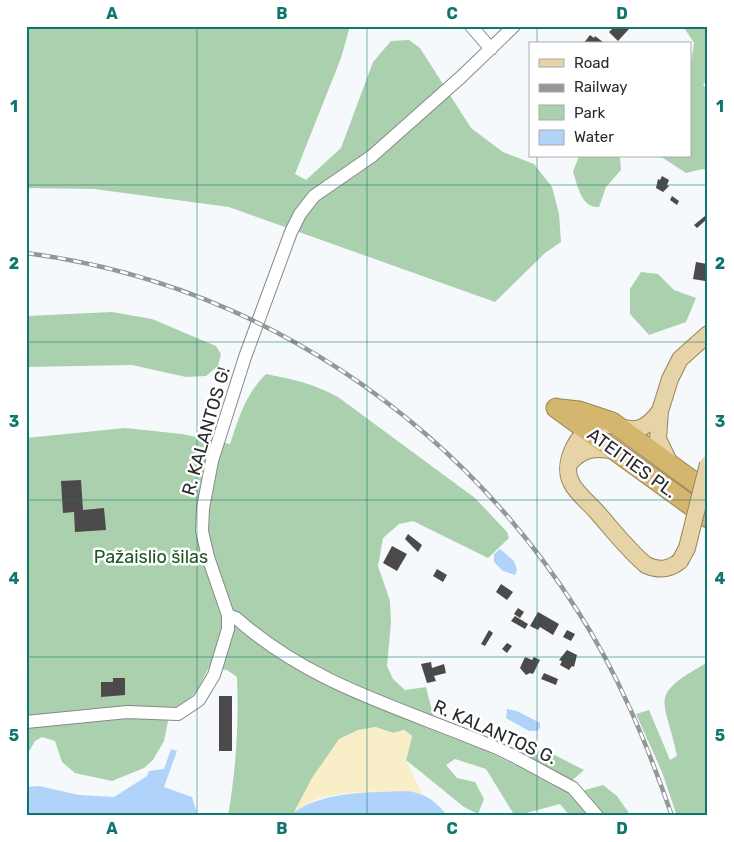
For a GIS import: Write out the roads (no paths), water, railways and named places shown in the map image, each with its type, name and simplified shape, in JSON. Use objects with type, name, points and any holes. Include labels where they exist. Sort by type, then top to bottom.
[{"type":"highway","name":"ATEITIES PL.","points":[[556,408],[594,415],[625,430],[708,492]]},
{"type":"highway","name":"ATEITIES PL.","points":[[556,408],[708,518]]},
{"type":"main road","points":[[670,464],[658,439],[660,411],[674,368],[685,353],[708,334]]},
{"type":"main road","points":[[685,353],[700,348],[708,349]]},
{"type":"main road","points":[[556,408],[574,433],[575,446]]},
{"type":"main road","points":[[660,411],[646,426],[625,430],[604,426],[588,431],[575,446],[569,464],[569,477],[575,488],[646,565],[660,569],[674,566],[680,561],[687,548],[708,464]]},
{"type":"main road","points":[[569,464],[574,457],[588,450],[601,448],[615,451]]},
{"type":"street","points":[[471,26],[491,49]]},
{"type":"street","name":"R. KALANTOS G.","points":[[514,26],[372,156],[314,196],[300,214],[291,232],[245,357],[212,461],[202,508],[202,531],[228,615],[236,618],[282,655],[333,683],[488,744],[573,788],[596,816]]},
{"type":"street","points":[[26,722],[127,712],[178,714],[187,710],[199,700],[214,675],[228,629],[228,615]]},
{"type":"water","points":[[500,549],[514,561],[517,570],[515,575],[503,571],[494,562],[494,554]]},
{"type":"water","points":[[507,709],[517,711],[540,723],[540,728],[537,731],[529,731],[506,718]]},
{"type":"water","points":[[171,749],[177,751],[164,787],[192,797],[198,816],[26,816],[26,787],[39,786],[79,795],[114,797],[147,776],[149,771],[164,769]]},
{"type":"water","points":[[407,791],[430,799],[448,816],[293,816],[294,812],[307,805],[335,796]]},
{"type":"railway","points":[[26,253],[110,269],[191,294],[269,328],[341,370],[409,420],[471,477],[527,540],[577,610],[606,659],[630,710],[672,816]]},
{"type":"park label","name":"Pažaislio šilas","points":[[151,557]]}]
